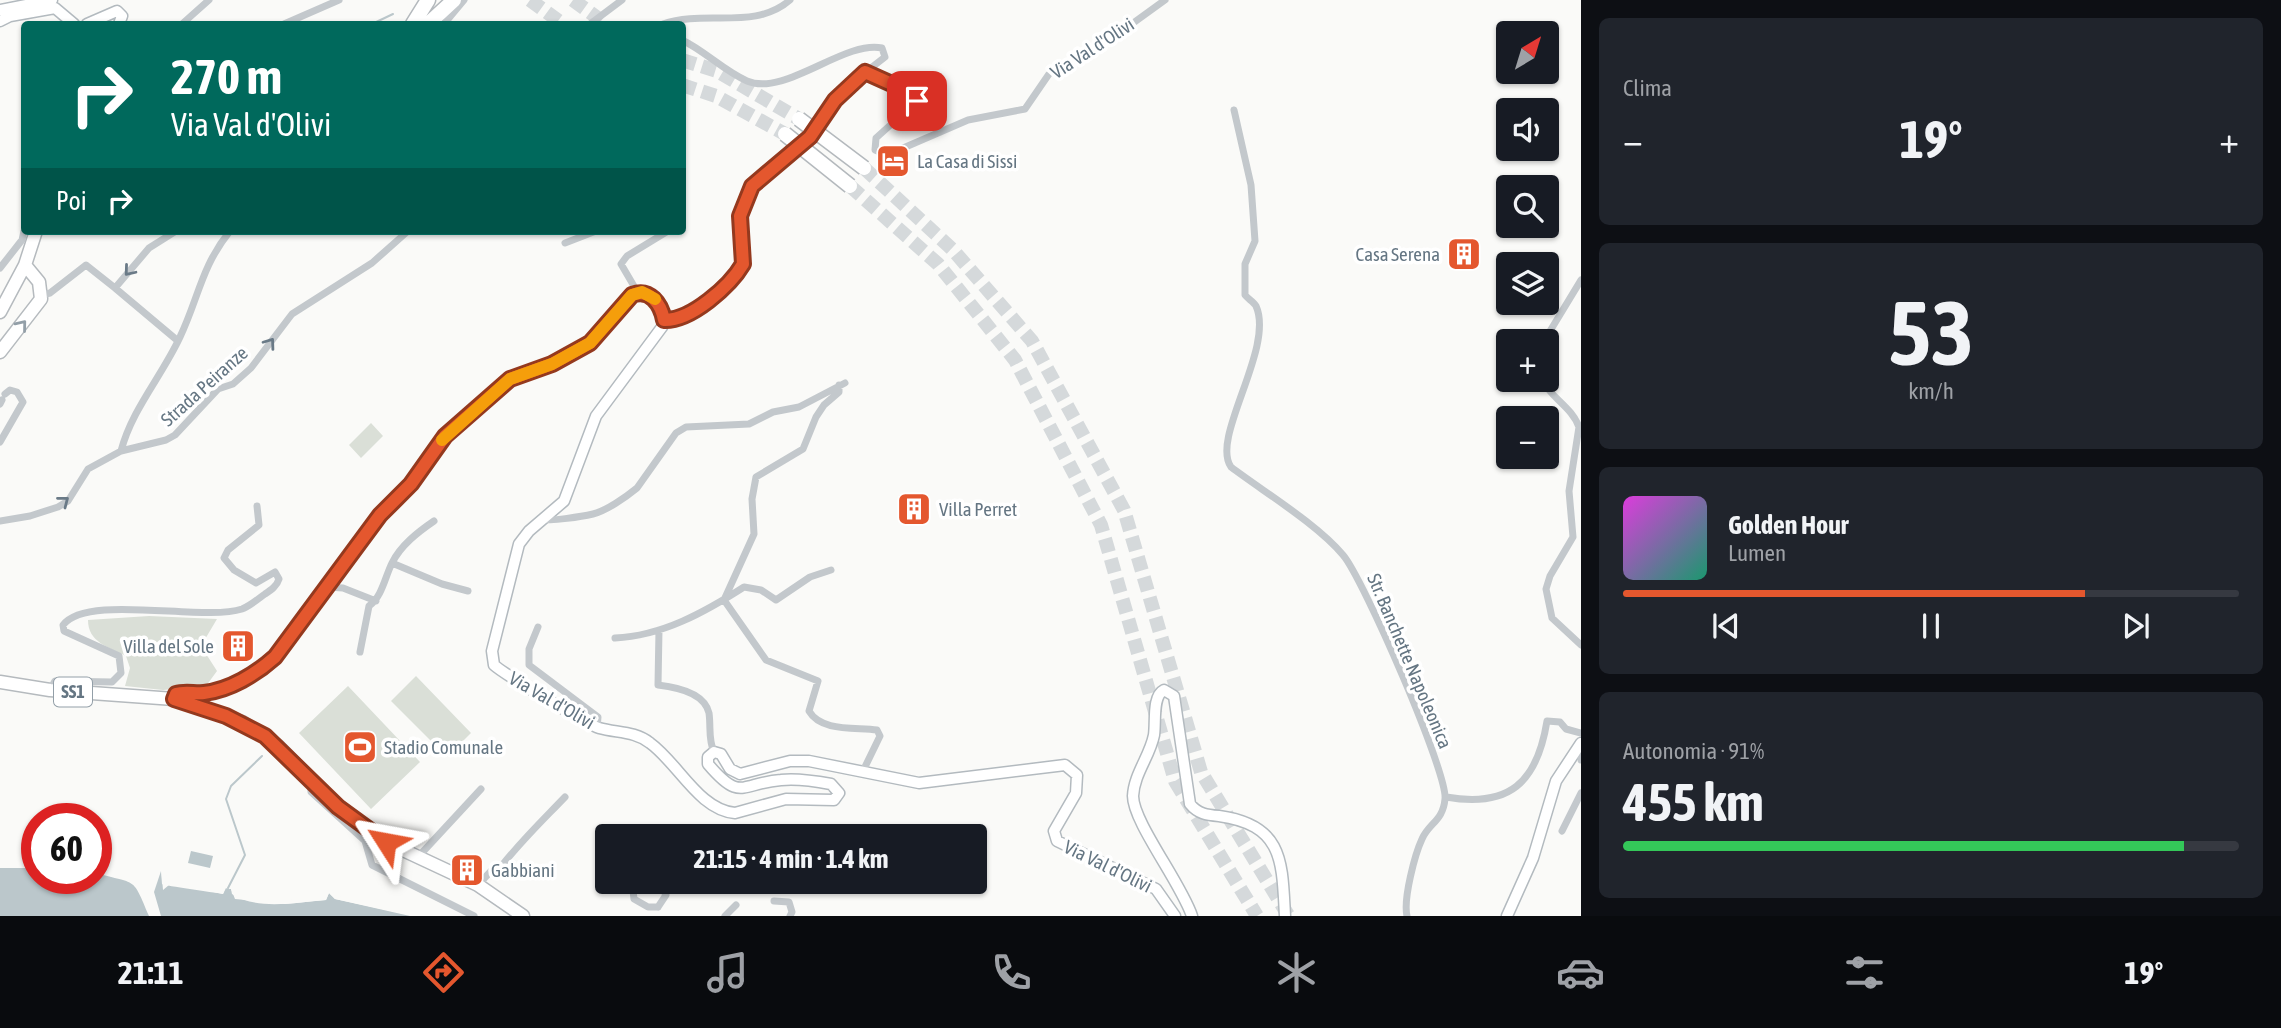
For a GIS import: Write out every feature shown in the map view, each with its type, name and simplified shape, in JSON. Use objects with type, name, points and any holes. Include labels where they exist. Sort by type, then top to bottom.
[{"type":"highway","points":[[416,21],[428,0]]},
{"type":"highway","points":[[431,21],[454,0]]},
{"type":"highway","points":[[799,119],[864,168]]},
{"type":"highway","points":[[785,134],[850,186]]},
{"type":"main road","points":[[2,304],[25,265],[35,235]]},
{"type":"main road","points":[[0,352],[34,311],[42,295],[34,289],[25,265]]},
{"type":"main road","name":"SS1","points":[[0,682],[50,690],[174,699],[214,711],[256,729],[278,746],[310,780],[363,827],[478,885],[523,916]]},
{"type":"street","points":[[0,10],[52,0]]},
{"type":"street","points":[[185,21],[209,0]]},
{"type":"street","points":[[291,21],[339,0]]},
{"type":"street","points":[[446,21],[464,0]]},
{"type":"street","points":[[594,21],[622,0]]},
{"type":"street","points":[[686,21],[724,16],[751,18],[790,0]]},
{"type":"street","name":"Via Val d'Olivi","points":[[865,72],[914,94],[917,101],[876,138],[875,150],[887,155],[975,118],[1025,109],[1049,74],[1100,47],[1166,0]]},
{"type":"street","points":[[0,21],[55,8],[70,21]]},
{"type":"street","points":[[95,21],[117,11],[122,16],[120,21]]},
{"type":"street","points":[[662,235],[628,256],[621,264],[638,293],[655,299],[664,320],[678,319],[695,311],[740,268],[744,257],[740,216],[752,186],[810,137],[835,100],[885,57],[882,48],[874,47],[854,51],[799,75],[769,82],[749,82],[686,43]]},
{"type":"street","name":"Str. Banchette Napoleonica","points":[[1234,110],[1251,185],[1255,241],[1245,264],[1245,295],[1256,306],[1260,329],[1229,435],[1226,455],[1231,467],[1328,540],[1353,567],[1422,723],[1446,797]]},
{"type":"street","points":[[0,268],[5,257],[22,240],[23,235]]},
{"type":"street","points":[[115,288],[149,248],[170,235]]},
{"type":"street","points":[[121,451],[136,413],[178,341],[209,258],[227,235]]},
{"type":"street","name":"Strada Peiranze","points":[[0,521],[30,516],[58,507],[68,501],[88,468],[121,451],[166,440],[174,435],[218,389],[233,384],[251,368],[292,314],[372,263],[404,235]]},
{"type":"street","points":[[565,243],[586,235]]},
{"type":"street","points":[[42,295],[50,293],[83,267],[89,266],[178,341]]},
{"type":"street","points":[[1551,329],[1581,280]]},
{"type":"street","points":[[174,699],[178,693],[213,691],[260,670],[288,642],[380,515],[411,484],[445,436],[510,379],[552,364],[590,343],[626,299],[638,293]]},
{"type":"street","name":"Via Val d'Olivi","points":[[664,320],[596,416],[567,496],[519,544],[492,651],[493,661],[502,671],[597,728],[632,734],[651,743],[709,803],[725,812],[746,810],[786,799],[831,801],[837,797],[836,786],[808,780],[775,780],[749,789],[734,787],[708,764],[708,757],[714,752],[721,754],[730,769],[740,774],[797,761],[919,783],[1052,764],[1065,765],[1077,775],[1078,788],[1054,831],[1057,841],[1156,889],[1175,916]]},
{"type":"street","points":[[544,519],[551,522],[593,514],[629,495],[637,488],[676,433],[686,427],[750,425],[773,412],[799,407],[842,384],[839,393],[824,405],[816,417],[803,449],[756,477],[752,499],[754,534],[724,600]]},
{"type":"street","points":[[0,442],[23,402],[17,392],[10,390],[2,399]]},
{"type":"street","points":[[1549,392],[1576,418],[1579,427],[1569,491],[1573,537],[1550,576],[1546,589],[1552,618],[1581,645]]},
{"type":"street","points":[[50,690],[55,681],[111,682],[121,674],[119,656],[64,631],[63,625],[70,616],[84,612],[157,609],[223,612],[243,609],[275,587],[279,579],[275,572],[256,583],[234,570],[224,558],[228,550],[259,525],[257,506]]},
{"type":"street","points":[[360,652],[369,606],[376,601],[392,563],[413,537],[434,521]]},
{"type":"street","points":[[392,563],[442,584],[468,591]]},
{"type":"street","points":[[615,638],[659,631],[696,616],[744,587],[761,590],[776,600],[810,578],[831,570]]},
{"type":"street","points":[[328,587],[343,588],[376,601]]},
{"type":"street","points":[[724,600],[766,660],[818,681],[809,711],[813,717],[836,726],[877,730],[880,736],[863,771]]},
{"type":"street","points":[[538,627],[529,649],[529,665],[598,717],[597,728]]},
{"type":"street","points":[[659,631],[658,685],[683,689],[699,699],[709,713],[710,744],[714,752]]},
{"type":"street","name":"Via Val d'Olivi","points":[[1192,916],[1179,883],[1133,801],[1136,779],[1152,742],[1157,699],[1164,690],[1174,696],[1190,804],[1202,814],[1250,824],[1270,839],[1280,860],[1284,916]]},
{"type":"street","points":[[1407,916],[1407,895],[1422,839],[1438,822],[1446,797],[1476,802],[1504,795],[1516,788],[1539,759],[1548,721],[1560,722],[1581,740]]},
{"type":"street","points":[[1581,740],[1581,760]]},
{"type":"street","points":[[1507,916],[1533,858],[1556,781],[1581,740]]},
{"type":"street","points":[[310,780],[311,792],[365,841],[372,865],[474,916]]},
{"type":"street","points":[[418,857],[481,789]]},
{"type":"street","points":[[1562,831],[1581,793]]},
{"type":"street","points":[[478,885],[492,870],[500,868],[529,831],[543,821],[565,797]]},
{"type":"street","points":[[633,894],[634,899],[648,907],[658,906],[666,894]]},
{"type":"street","points":[[774,901],[789,902],[792,912],[790,916]]},
{"type":"street","points":[[725,916],[736,905]]},
{"type":"street","points":[[658,906],[662,916]]},
{"type":"shaded area","points":[[371,423],[383,436],[361,458],[349,445]]},
{"type":"shaded area","points":[[149,616],[217,619],[201,646],[217,671],[206,686],[163,690],[125,686],[130,668],[126,656],[95,639],[88,620]]},
{"type":"shaded area","name":"Stadio Comunale","points":[[416,676],[471,733],[447,757],[391,701]]},
{"type":"shaded area","name":"Stadio Comunale","points":[[348,686],[420,762],[371,809],[299,733]]},
{"type":"shaded area","points":[[191,851],[213,856],[210,868],[188,863]]},
{"type":"shaded area","points":[[0,868],[21,868],[21,894],[112,894],[112,877],[126,881],[136,888],[149,916],[0,916]]},
{"type":"shaded area","points":[[161,871],[162,884],[223,894],[225,888],[231,889],[232,894],[253,902],[278,904],[326,900],[329,893],[335,899],[410,916],[161,916],[154,892]]},
{"type":"pier","points":[[161,867],[167,874],[165,883],[180,882],[222,891],[223,885],[231,885],[237,896],[285,900],[324,896],[327,891],[332,890],[336,896],[395,907],[414,916],[335,899],[329,893],[326,900],[285,904],[235,899],[231,889],[226,888],[223,894],[180,885],[169,885],[163,890]]},
{"type":"waterway","points":[[378,21],[393,14]]},
{"type":"waterway","points":[[228,888],[245,855],[226,799],[231,786],[262,756]]},
{"type":"tunnel","points":[[530,0],[559,21]]},
{"type":"tunnel","points":[[573,0],[602,21]]},
{"type":"tunnel","points":[[686,61],[717,71],[799,119]]},
{"type":"tunnel","points":[[686,86],[716,96],[785,134]]},
{"type":"tunnel","points":[[864,168],[953,250],[1032,341],[1124,510],[1201,772],[1288,915]]},
{"type":"tunnel","points":[[850,186],[938,264],[1015,360],[1101,525],[1175,781],[1257,916]]},
{"type":"slow traffic","points":[[442,440],[517,374],[552,364],[590,343],[632,295],[642,292],[655,299]]},
{"type":"place","name":"La Casa di Sissi","points":[[893,161]]},
{"type":"place","name":"Casa Serena","points":[[1464,254]]},
{"type":"place","name":"Villa Perret","points":[[914,509]]},
{"type":"place","name":"Villa del Sole","points":[[238,646]]},
{"type":"place","name":"Stadio Comunale","points":[[360,747]]},
{"type":"place","name":"Gabbiani","points":[[467,870]]},
{"type":"route","points":[[386,842],[338,807],[265,736],[242,722],[174,699],[176,694],[206,693],[235,683],[260,670],[275,657],[380,515],[411,484],[439,443],[510,379],[517,374],[552,364],[590,343],[632,295],[642,292],[655,299],[664,320],[685,317],[695,311],[743,264],[740,216],[752,186],[774,164],[810,137],[835,100],[865,72],[914,94],[917,101]]}]
